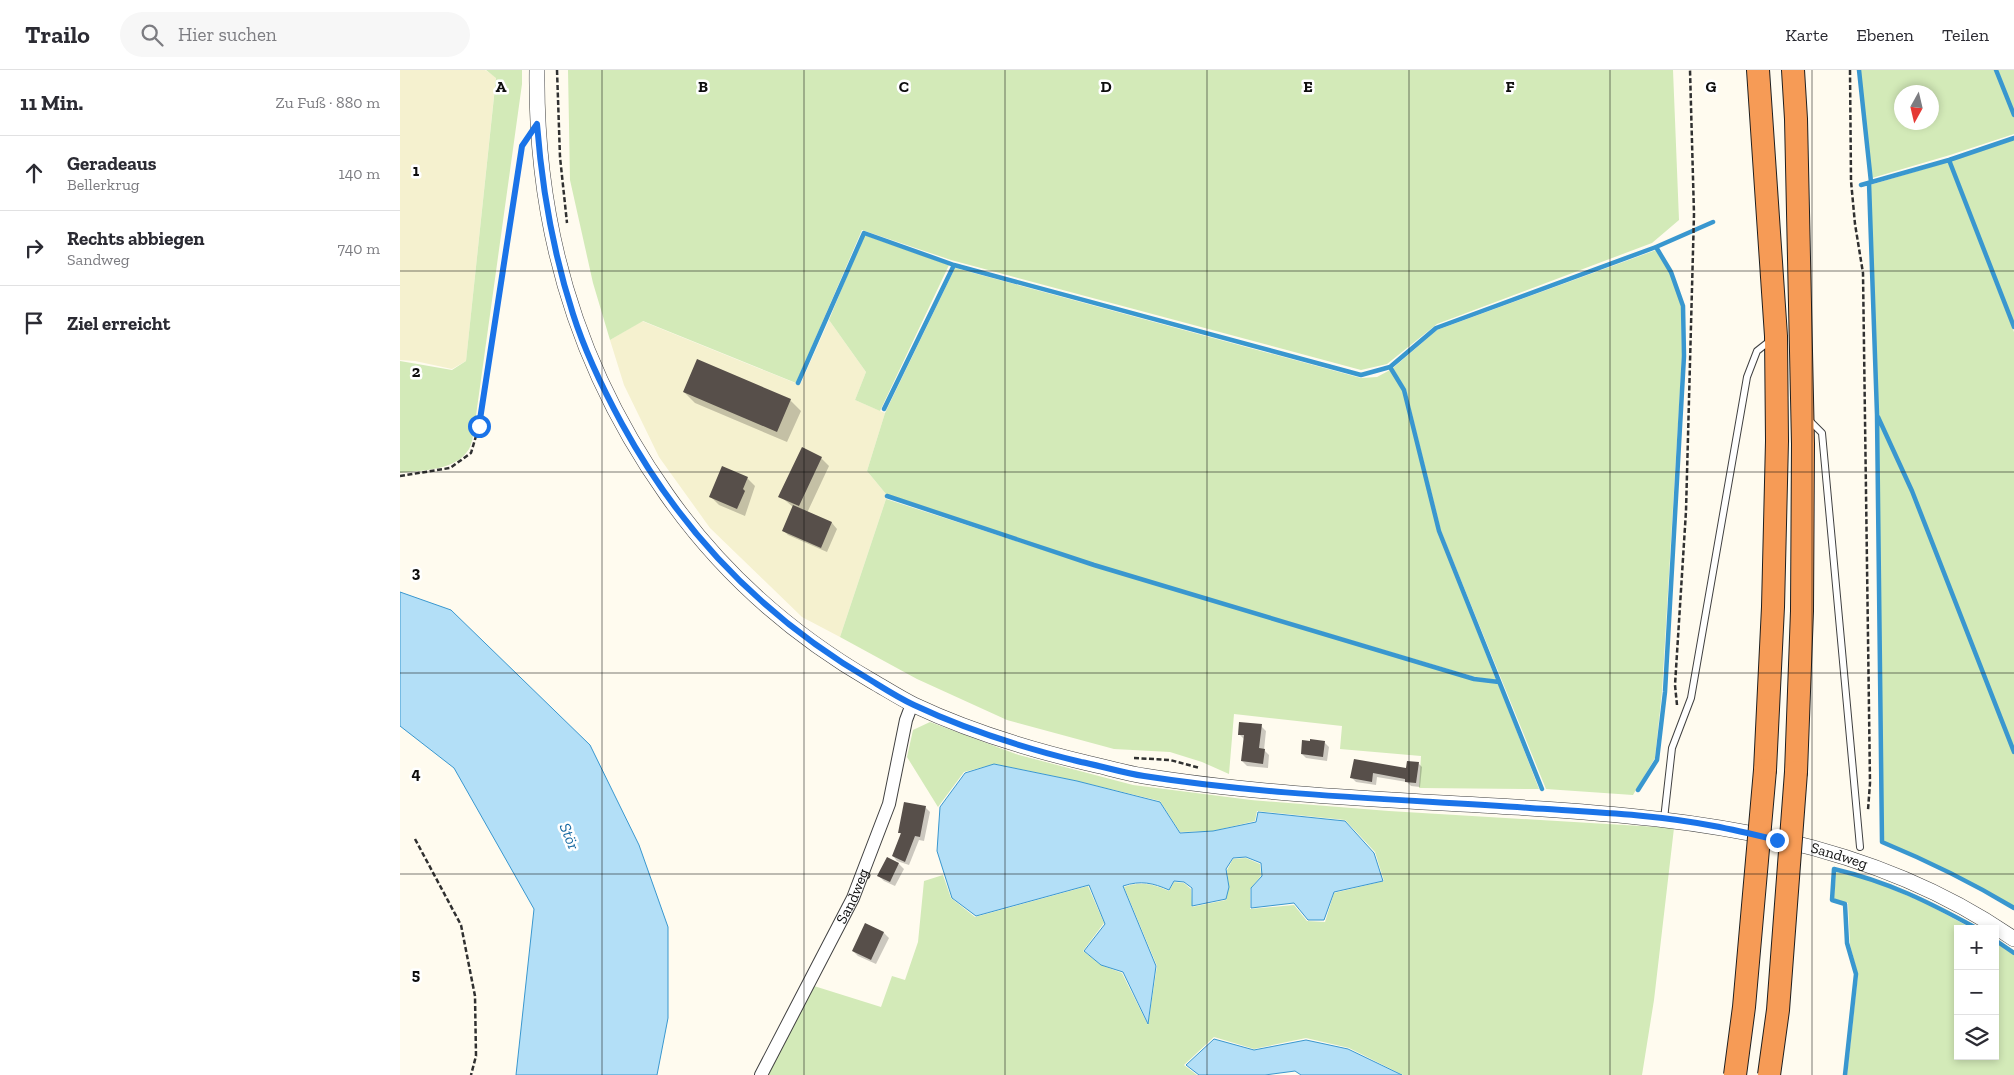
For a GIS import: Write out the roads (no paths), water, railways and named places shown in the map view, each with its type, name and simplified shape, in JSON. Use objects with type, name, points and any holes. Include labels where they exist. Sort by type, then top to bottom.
[{"type":"highway","points":[[1734,1075],[1744,1007],[1765,770],[1774,607],[1777,441],[1776,336],[1758,70]]},
{"type":"highway","points":[[1769,1075],[1778,1010],[1796,772],[1802,611],[1803,414],[1796,119],[1793,70]]},
{"type":"street","name":"Sandweg","points":[[537,70],[537,124],[540,170],[551,234],[574,316],[589,357],[608,398],[643,462],[683,519],[706,546],[766,606],[812,643],[842,664],[912,704],[989,735],[1047,754],[1142,776],[1249,789],[1599,812],[1713,825],[1820,849],[1855,860],[1937,893],[1997,927],[2014,939]]},
{"type":"street","name":"Sandweg","points":[[761,1075],[853,898],[889,804],[906,720],[912,704]]},
{"type":"lane","points":[[1664,819],[1672,748],[1691,698],[1746,377],[1757,350],[1776,336]]},
{"type":"lane","points":[[1803,414],[1822,433],[1860,847]]},
{"type":"water","name":"Stör","points":[[400,592],[451,610],[590,745],[639,845],[668,927],[668,1018],[657,1075],[516,1075],[534,909],[454,768],[400,726]]},
{"type":"water","points":[[994,764],[1077,781],[1160,802],[1180,833],[1213,831],[1256,822],[1258,812],[1345,821],[1374,853],[1383,881],[1334,892],[1324,920],[1308,920],[1294,903],[1251,908],[1251,888],[1262,876],[1261,863],[1246,857],[1233,858],[1226,869],[1229,887],[1226,899],[1192,906],[1192,888],[1184,882],[1174,881],[1169,890],[1147,883],[1123,886],[1156,966],[1148,1024],[1123,972],[1101,965],[1084,951],[1105,924],[1089,885],[976,916],[952,898],[937,851],[940,807],[965,773]]},
{"type":"water","points":[[1214,1039],[1254,1050],[1306,1040],[1348,1049],[1402,1075],[1301,1075],[1295,1071],[1265,1075],[1199,1075],[1186,1065]]},
{"type":"waterway","points":[[1859,70],[1871,182]]},
{"type":"waterway","points":[[1996,70],[2014,115]]},
{"type":"waterway","points":[[1861,185],[1949,160],[2014,138]]},
{"type":"waterway","points":[[1949,160],[2014,327]]},
{"type":"waterway","points":[[1869,183],[1877,414],[1882,842],[1949,872],[2014,908]]},
{"type":"waterway","points":[[884,409],[954,265],[1361,375],[1390,367],[1436,328],[1656,247],[1713,222]]},
{"type":"waterway","points":[[798,383],[864,233],[954,265]]},
{"type":"waterway","points":[[1638,790],[1657,760],[1665,692],[1684,356],[1683,306],[1671,272],[1656,247]]},
{"type":"waterway","points":[[1390,367],[1404,390],[1439,531],[1542,789]]},
{"type":"waterway","points":[[1878,417],[1912,491],[2014,752]]},
{"type":"waterway","points":[[887,496],[1094,565],[1474,679],[1499,682]]},
{"type":"waterway","points":[[1845,1075],[1856,974],[1847,943],[1845,904],[1832,900],[1834,869],[1891,887],[1943,910],[1971,925]]},
{"type":"waterway","points":[[1999,943],[2014,953]]}]
